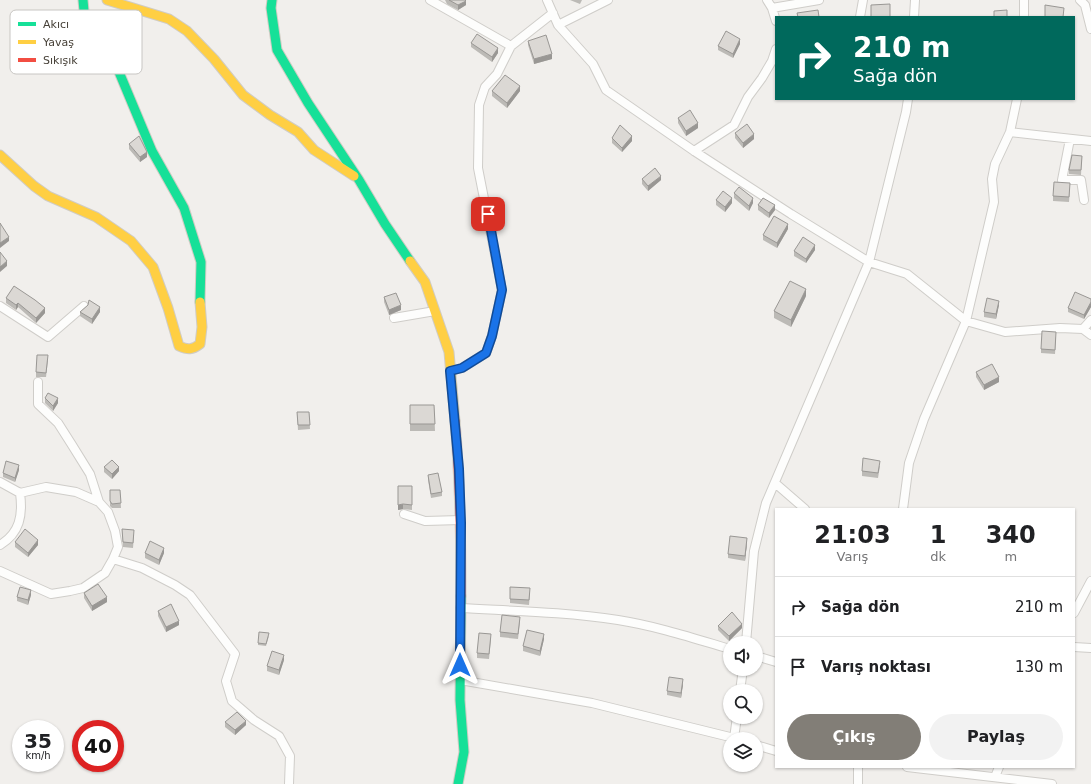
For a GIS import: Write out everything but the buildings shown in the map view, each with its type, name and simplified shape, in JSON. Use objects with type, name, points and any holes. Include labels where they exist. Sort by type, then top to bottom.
[{"type":"street","points":[[83,0],[84,10]]},
{"type":"street","points":[[107,0],[140,10]]},
{"type":"street","points":[[272,0],[271,8],[277,50],[308,103],[359,180],[385,224],[425,282],[449,352],[459,469],[461,520],[460,700],[464,752],[458,784]]},
{"type":"street","points":[[430,0],[511,46]]},
{"type":"street","points":[[547,0],[558,25],[593,64],[606,90],[694,151],[791,214],[869,262],[907,274],[966,321],[1005,332],[1060,328],[1087,330],[1091,335]]},
{"type":"street","points":[[558,25],[608,0]]},
{"type":"street","points":[[767,0],[772,8],[775,18]]},
{"type":"street","points":[[772,8],[818,0]]},
{"type":"street","points":[[860,16],[863,0]]},
{"type":"street","points":[[914,16],[915,0]]},
{"type":"street","points":[[1024,0],[1024,16]]},
{"type":"street","points":[[1080,0],[1085,5],[1091,29]]},
{"type":"street","points":[[142,11],[169,19],[187,31],[214,59],[243,95],[270,116],[298,132],[314,150],[359,180]]},
{"type":"street","points":[[450,371],[462,368],[486,353],[492,336],[502,290],[478,168],[479,105],[485,87],[497,74],[511,46],[553,13]]},
{"type":"street","points":[[694,151],[734,125],[748,97],[772,61],[775,52]]},
{"type":"street","points":[[0,155],[34,186],[48,196],[96,217],[131,241],[153,267],[168,308],[179,346],[186,349],[193,349],[200,344],[202,327],[200,306],[200,262],[184,208],[152,151],[120,74]]},
{"type":"street","points":[[747,636],[754,551],[766,503],[869,262],[908,100]]},
{"type":"street","points":[[903,508],[909,463],[924,419],[966,321],[994,202],[992,179],[995,164],[1010,132],[1016,100]]},
{"type":"street","points":[[1010,132],[1091,141]]},
{"type":"street","points":[[1070,139],[1062,180],[1081,180],[1084,200]]},
{"type":"street","points":[[0,306],[48,337],[84,306]]},
{"type":"street","points":[[394,318],[435,311]]},
{"type":"street","points":[[1087,330],[1091,320]]},
{"type":"street","points":[[0,571],[51,594],[84,588],[105,572],[118,547],[115,531],[108,512],[99,502],[90,474],[58,423],[38,404],[38,382]]},
{"type":"street","points":[[0,482],[20,493],[46,487],[76,492],[99,502]]},
{"type":"street","points":[[775,483],[804,508]]},
{"type":"street","points":[[0,545],[10,539],[17,529],[22,508],[20,493]]},
{"type":"street","points":[[404,514],[425,520],[461,520]]},
{"type":"street","points":[[113,559],[142,568],[190,595],[235,654],[226,681],[232,702],[254,720],[279,736],[290,756],[289,784]]},
{"type":"street","points":[[1075,611],[1091,581]]},
{"type":"street","points":[[460,608],[563,613],[619,620],[681,634],[723,647]]},
{"type":"street","points":[[1075,647],[1091,648]]},
{"type":"street","points":[[763,658],[775,662]]},
{"type":"street","points":[[460,680],[592,703],[723,735]]},
{"type":"street","points":[[763,747],[775,751]]},
{"type":"street","points":[[858,768],[858,784]]},
{"type":"street","points":[[916,768],[1052,784]]},
{"type":"street","points":[[995,777],[999,768]]},
{"type":"traffic: fast","points":[[83,0],[84,10]]},
{"type":"traffic: fast","points":[[272,0],[271,8],[277,50],[308,103],[410,261]]},
{"type":"traffic: fast","points":[[120,74],[152,151],[184,208],[201,262],[200,302]]},
{"type":"traffic: fast","points":[[458,784],[464,752],[460,700],[461,596]]},
{"type":"traffic: slow","points":[[107,0],[140,10]]},
{"type":"traffic: slow","points":[[142,11],[169,19],[187,31],[214,59],[243,95],[270,115],[298,132],[314,150],[354,176]]},
{"type":"traffic: slow","points":[[0,155],[34,186],[48,196],[96,217],[131,241],[153,267],[168,308],[179,346],[190,349],[200,344],[202,327],[200,302]]},
{"type":"traffic: slow","points":[[410,261],[425,282],[449,352],[455,421]]},
{"type":"traffic: jam","points":[[455,421],[460,508],[461,596]]},
{"type":"route","points":[[460,665],[461,523],[459,469],[450,371],[462,368],[486,353],[492,336],[502,290],[488,214]]}]
